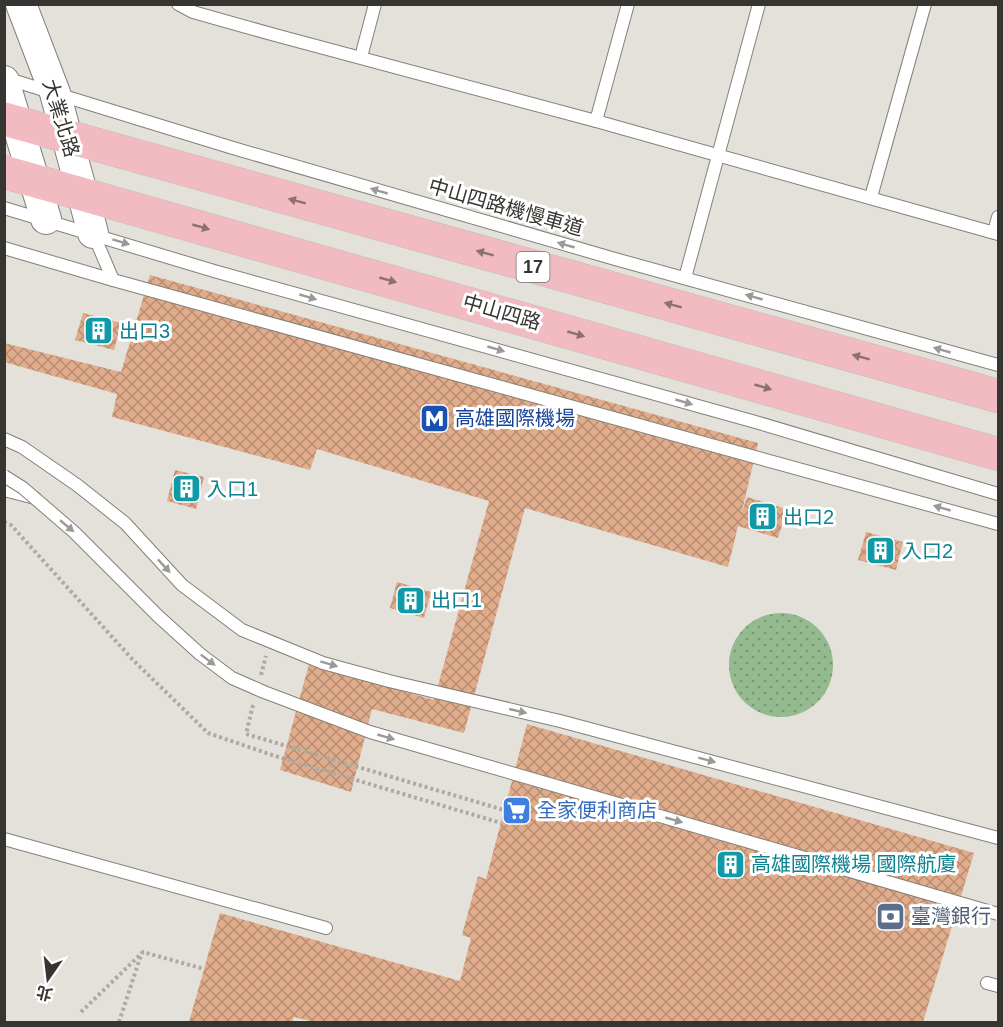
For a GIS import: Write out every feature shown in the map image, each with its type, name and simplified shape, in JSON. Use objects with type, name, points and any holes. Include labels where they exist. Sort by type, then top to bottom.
[{"type":"main road","name":"17","points":[[11,121],[999,396]]},
{"type":"main road","name":"中山四路","points":[[20,176],[999,454]]},
{"type":"street","name":"大業北路","points":[[21,4],[55,93],[93,233]]},
{"type":"street","points":[[4,80],[20,176],[46,219]]},
{"type":"lane","points":[[178,4],[203,15],[596,121],[996,233],[999,217]]},
{"type":"lane","points":[[361,57],[375,4]]},
{"type":"lane","points":[[596,121],[628,4]]},
{"type":"lane","points":[[686,278],[759,4]]},
{"type":"lane","points":[[871,197],[925,4]]},
{"type":"lane","name":"中山四路機慢車道","points":[[4,80],[686,278],[999,365]]},
{"type":"lane","points":[[4,208],[214,271],[747,420],[999,494]]},
{"type":"lane","points":[[93,233],[113,280]]},
{"type":"lane","points":[[4,248],[999,524]]},
{"type":"lane","points":[[4,439],[22,447],[77,485],[124,523],[182,585],[242,630],[323,663],[560,721],[996,838]]},
{"type":"lane","points":[[4,476],[23,488],[74,532],[158,616],[200,654],[232,678],[370,732],[999,914]]},
{"type":"lane","points":[[4,490],[48,502]]},
{"type":"lane","points":[[4,839],[326,928]]},
{"type":"path","points":[[4,522],[11,525],[133,660],[207,733],[329,773],[501,823]]},
{"type":"path","points":[[259,682],[270,641]]},
{"type":"path","points":[[254,703],[246,734],[504,810]]},
{"type":"path","points":[[329,773],[333,760]]},
{"type":"path","points":[[143,952],[204,969]]},
{"type":"path","points":[[81,1012],[143,952]]},
{"type":"path","points":[[119,1023],[143,952]]},
{"type":"green space","points":[[781,613],[801,617],[818,628],[829,645],[833,665],[829,685],[818,702],[801,713],[781,717],[761,713],[744,702],[733,685],[729,665],[733,645],[744,628],[761,617]]},
{"type":"building","points":[[150,275],[758,443],[741,515],[747,497],[787,509],[778,538],[738,526],[728,567],[525,508],[464,733],[372,709],[351,792],[280,770],[309,664],[434,700],[489,501],[317,449],[310,470],[112,417],[117,394],[4,362],[4,343],[121,372]]},
{"type":"building","name":"出口3","points":[[83,313],[121,323],[114,350],[75,340]]},
{"type":"building","name":"入口1","points":[[175,470],[204,477],[196,509],[167,501]]},
{"type":"building","name":"入口2","points":[[866,532],[903,542],[896,570],[858,560]]},
{"type":"building","name":"出口1","points":[[397,582],[431,592],[424,618],[390,608]]},
{"type":"building","name":"高雄國際機場 國際航廈","points":[[527,724],[974,853],[923,1022],[314,1022],[294,1017],[292,1022],[189,1022],[220,913],[460,981],[471,938],[462,935],[478,876],[486,879]]},
{"type":"place","name":"出口3","points":[[98,331]]},
{"type":"place","name":"高雄國際機場","points":[[434,418]]},
{"type":"place","name":"入口1","points":[[186,489]]},
{"type":"place","name":"出口2","points":[[762,517]]},
{"type":"place","name":"入口2","points":[[881,551]]},
{"type":"place","name":"出口1","points":[[410,600]]},
{"type":"place","name":"全家便利商店","points":[[516,810]]},
{"type":"place","name":"高雄國際機場 國際航廈","points":[[730,864]]},
{"type":"place","name":"臺灣銀行","points":[[890,916]]}]
